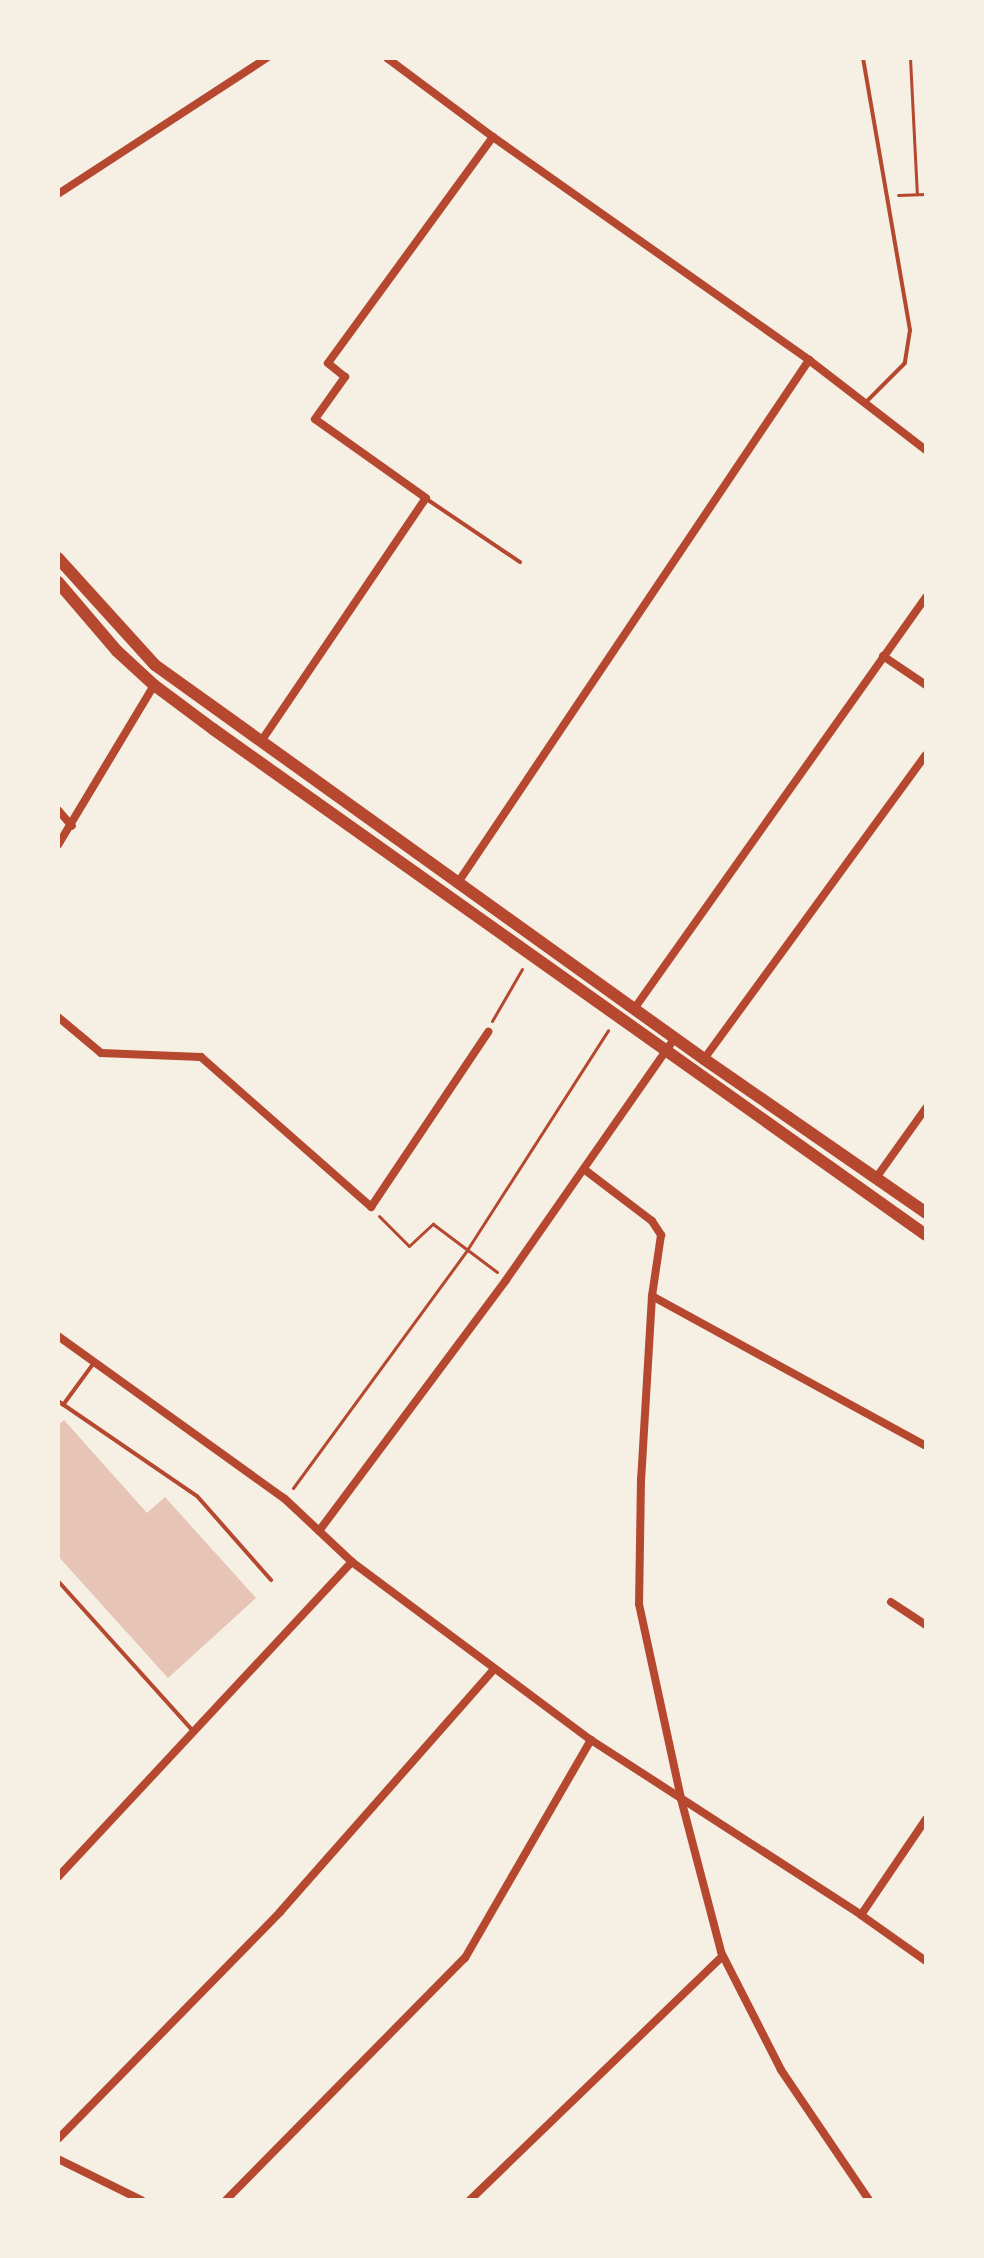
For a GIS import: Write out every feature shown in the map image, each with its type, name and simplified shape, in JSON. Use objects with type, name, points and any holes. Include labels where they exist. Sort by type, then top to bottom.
[{"type":"main road","points":[[58,558],[155,665],[704,1059],[926,1213]]},
{"type":"main road","points":[[58,582],[117,651],[154,685],[926,1235]]},
{"type":"street","points":[[58,194],[267,58]]},
{"type":"street","points":[[387,58],[493,137],[809,360],[926,450]]},
{"type":"street","points":[[262,740],[426,498],[315,419],[345,377],[328,363],[493,137]]},
{"type":"street","points":[[459,881],[809,360]]},
{"type":"street","points":[[634,1009],[926,597]]},
{"type":"street","points":[[883,656],[926,685]]},
{"type":"street","points":[[58,845],[154,685]]},
{"type":"street","points":[[704,1059],[926,755]]},
{"type":"street","points":[[58,810],[72,826]]},
{"type":"street","points":[[58,1017],[101,1053],[201,1057],[371,1207],[488,1032]]},
{"type":"street","points":[[319,1531],[506,1280],[675,1038]]},
{"type":"street","points":[[876,1178],[926,1108]]},
{"type":"street","points":[[585,1170],[652,1221],[661,1235],[652,1296],[641,1479],[639,1604],[681,1799],[723,1956],[781,2070],[869,2200]]},
{"type":"street","points":[[652,1296],[926,1446]]},
{"type":"street","points":[[58,1336],[285,1499],[352,1562],[591,1740],[861,1915],[926,1961]]},
{"type":"street","points":[[58,1877],[352,1562]]},
{"type":"street","points":[[891,1602],[926,1625]]},
{"type":"street","points":[[58,2139],[280,1912],[494,1669]]},
{"type":"street","points":[[226,2200],[465,1958],[591,1740]]},
{"type":"street","points":[[861,1915],[926,1819]]},
{"type":"street","points":[[470,2200],[723,1956]]},
{"type":"street","points":[[58,2159],[141,2200]]},
{"type":"lane","points":[[863,58],[910,330],[905,363],[865,403]]},
{"type":"lane","points":[[426,498],[520,562]]},
{"type":"lane","points":[[94,1362],[61,1403],[197,1496],[271,1580]]},
{"type":"lane","points":[[58,1581],[193,1731]]},
{"type":"path","points":[[910,58],[917,194]]},
{"type":"path","points":[[886,196],[926,194]]},
{"type":"path","points":[[488,1032],[496,1008],[532,955]]},
{"type":"path","points":[[285,1499],[467,1250],[616,1016]]},
{"type":"path","points":[[371,1207],[409,1246],[433,1224],[506,1280]]},
{"type":"building","points":[[64,1420],[147,1513],[165,1497],[256,1598],[168,1678],[58,1556],[58,1425]]}]
